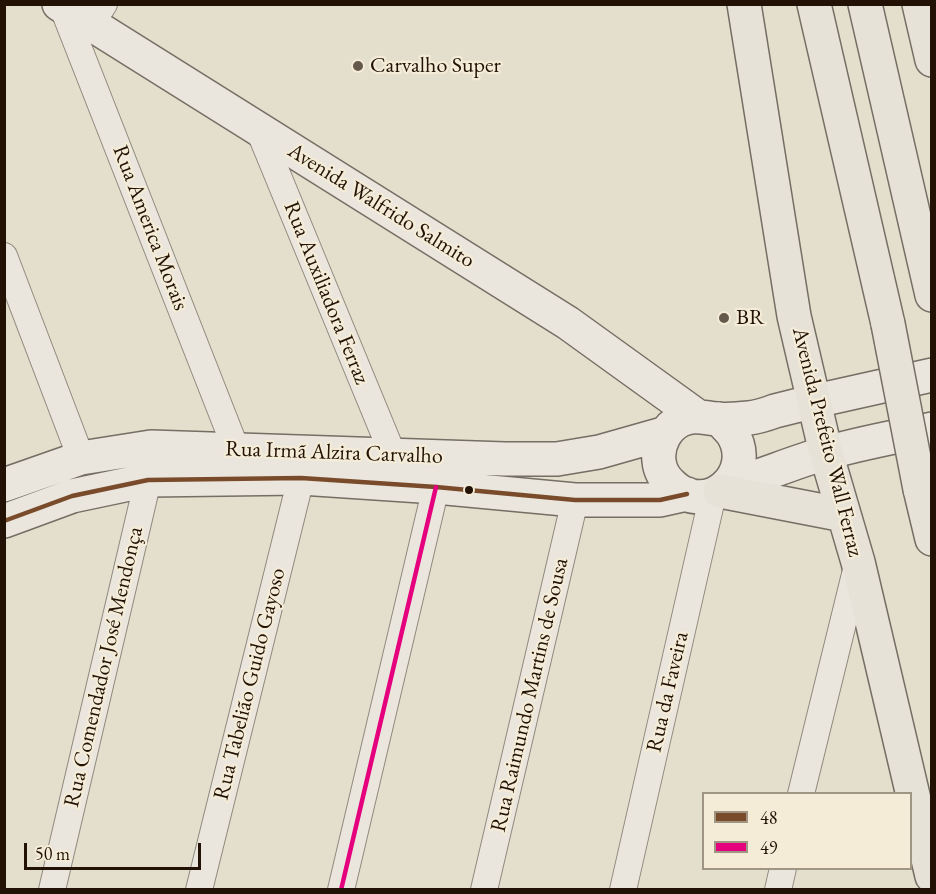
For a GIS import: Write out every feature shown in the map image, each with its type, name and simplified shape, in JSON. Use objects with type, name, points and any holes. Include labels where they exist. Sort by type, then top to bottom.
[{"type":"main road","name":"Avenida Prefeito Wall Ferraz","points":[[744,4],[794,316],[826,453],[858,562],[912,792]]},
{"type":"main road","points":[[814,4],[888,324],[932,539]]},
{"type":"main road","points":[[865,4],[932,295]]},
{"type":"main road","points":[[919,4],[932,60]]},
{"type":"main road","points":[[712,491],[844,515]]},
{"type":"main road","name":"Avenida Prefeito Wall Ferraz","points":[[912,794],[929,867]]},
{"type":"street","name":"Avenida Walfrido Salmito","points":[[79,10],[260,130],[568,323],[708,417]]},
{"type":"street","name":"Rua America Morais","points":[[79,10],[236,449]]},
{"type":"street","name":"Rua Auxiliadora Ferraz","points":[[260,130],[393,455]]},
{"type":"street","points":[[4,256],[81,458]]},
{"type":"street","name":"Rua Irmã Alzira Carvalho","points":[[4,485],[81,458],[151,447],[557,459],[599,452],[666,433],[679,421],[708,417],[750,418],[932,375]]},
{"type":"street","points":[[666,433],[660,446],[660,466],[665,478],[681,492],[712,491],[736,474],[739,460],[738,445],[731,432],[708,417]]},
{"type":"street","name":"Rua Irmã Alzira Carvalho","points":[[4,521],[72,496],[148,480],[302,478],[575,500],[660,500],[712,491],[826,453],[932,429]]},
{"type":"street","name":"Rua Tabelião Guido Gayoso","points":[[199,890],[302,478]]},
{"type":"street","name":"Rua Comendador José Mendonça","points":[[52,890],[148,480]]},
{"type":"street","points":[[341,890],[436,487]]},
{"type":"street","name":"Rua da Faveira","points":[[623,890],[712,491]]},
{"type":"street","name":"Rua Raimundo Martins de Sousa","points":[[484,890],[575,500]]},
{"type":"street","points":[[801,792],[858,562]]},
{"type":"street","points":[[921,890],[929,867]]},
{"type":"street","points":[[778,890],[783,870]]},
{"type":"transit line","name":"48","points":[[4,521],[72,496],[148,480],[301,478],[436,487],[575,500],[660,500],[687,494]]},
{"type":"transit line","name":"49","points":[[341,890],[436,487]]},
{"type":"place","name":"Carvalho Super","points":[[358,66]]},
{"type":"place","name":"BR","points":[[724,318]]}]
